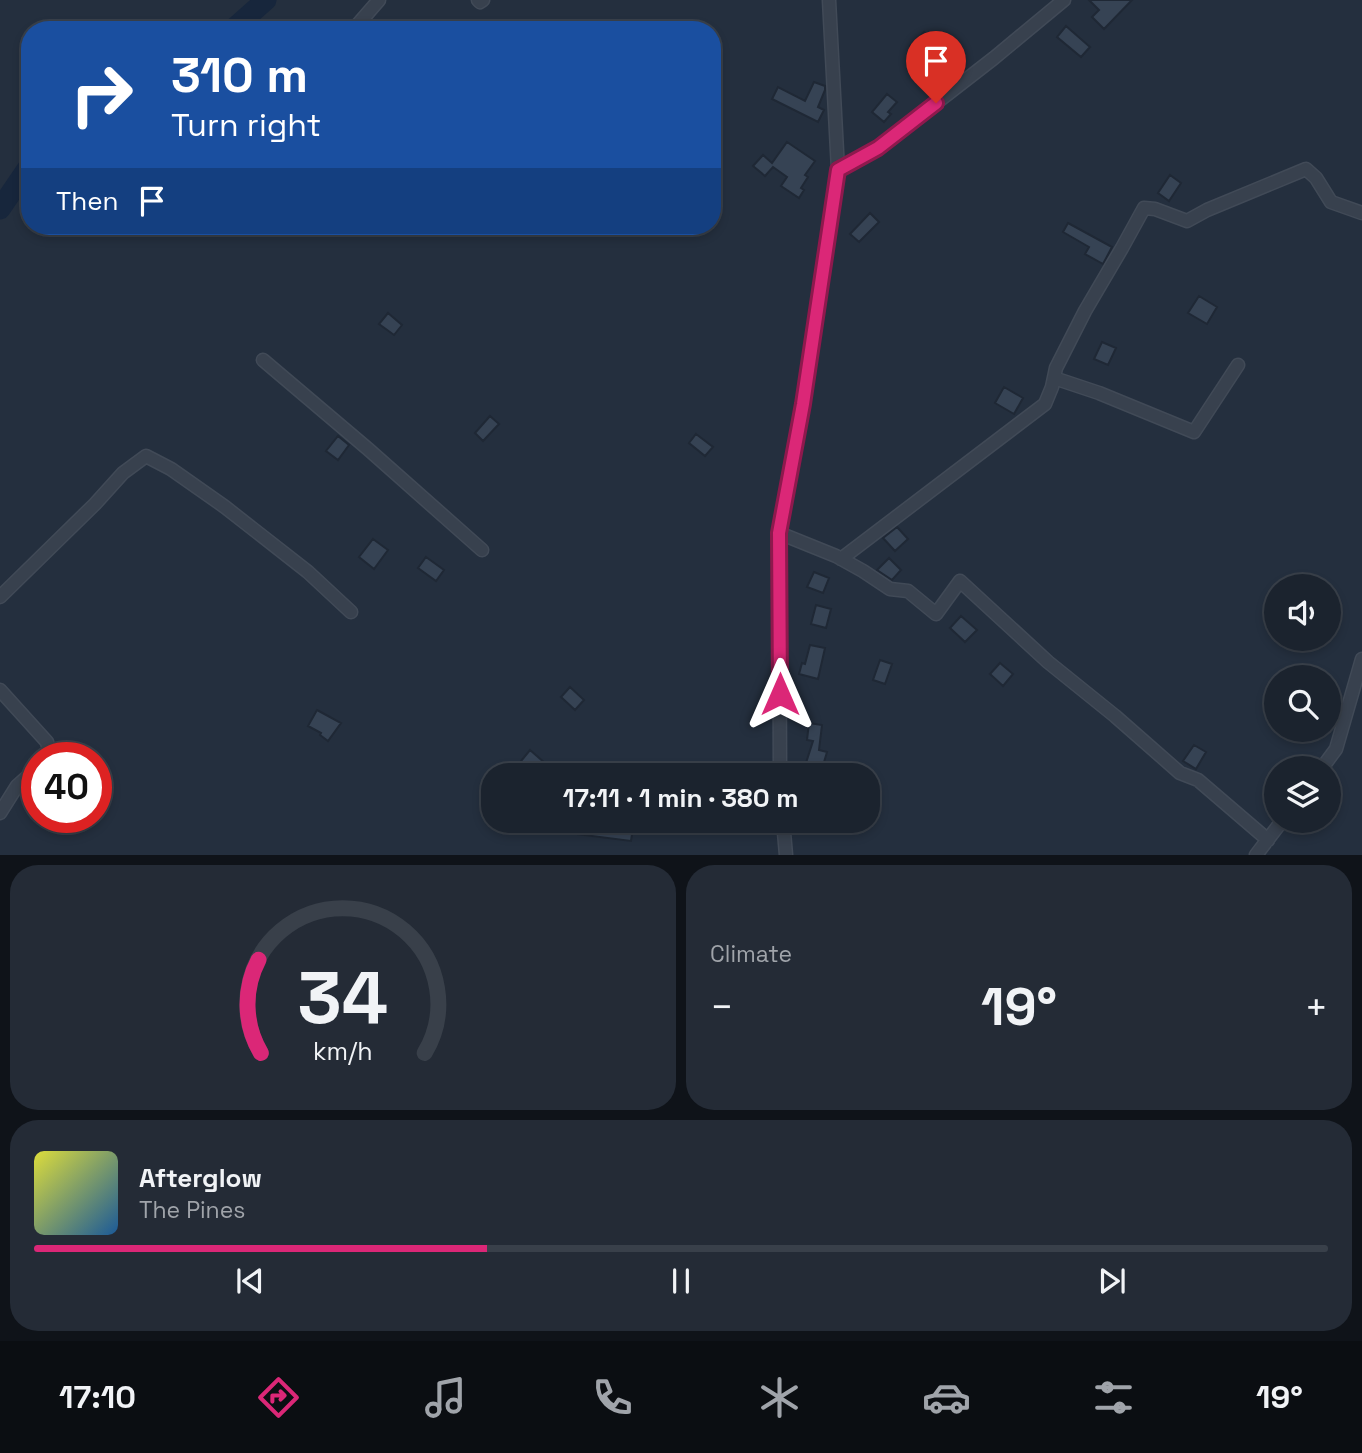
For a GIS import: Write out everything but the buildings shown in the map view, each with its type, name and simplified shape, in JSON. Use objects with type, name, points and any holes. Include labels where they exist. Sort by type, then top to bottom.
[{"type":"street","points":[[361,21],[379,0]]},
{"type":"street","points":[[780,763],[779,533],[803,404],[838,170],[829,0]]},
{"type":"street","points":[[838,170],[878,148],[1064,0]]},
{"type":"street","points":[[841,559],[1045,404],[1056,368],[1144,208],[1155,209],[1186,221],[1306,169],[1316,178],[1331,202],[1362,213]]},
{"type":"street","points":[[263,360],[482,550]]},
{"type":"street","points":[[1054,378],[1099,393],[1194,432],[1238,365]]},
{"type":"street","points":[[0,597],[123,473],[146,456],[171,469],[225,507],[308,572],[351,611]]},
{"type":"street","points":[[779,533],[841,559],[890,589],[908,591],[936,614],[960,581],[1048,662],[1180,773],[1198,780],[1268,840]]},
{"type":"street","points":[[1331,756],[1336,749],[1362,659]]},
{"type":"street","points":[[0,690],[47,742]]},
{"type":"street","points":[[0,813],[21,783]]},
{"type":"street","points":[[784,833],[786,855]]},
{"type":"street","points":[[1256,855],[1273,833]]},
{"type":"waterway","points":[[242,21],[266,0]]},
{"type":"waterway","points":[[0,209],[21,178]]},
{"type":"route","points":[[780,694],[779,533],[803,404],[838,170],[878,148],[936,103]]}]
